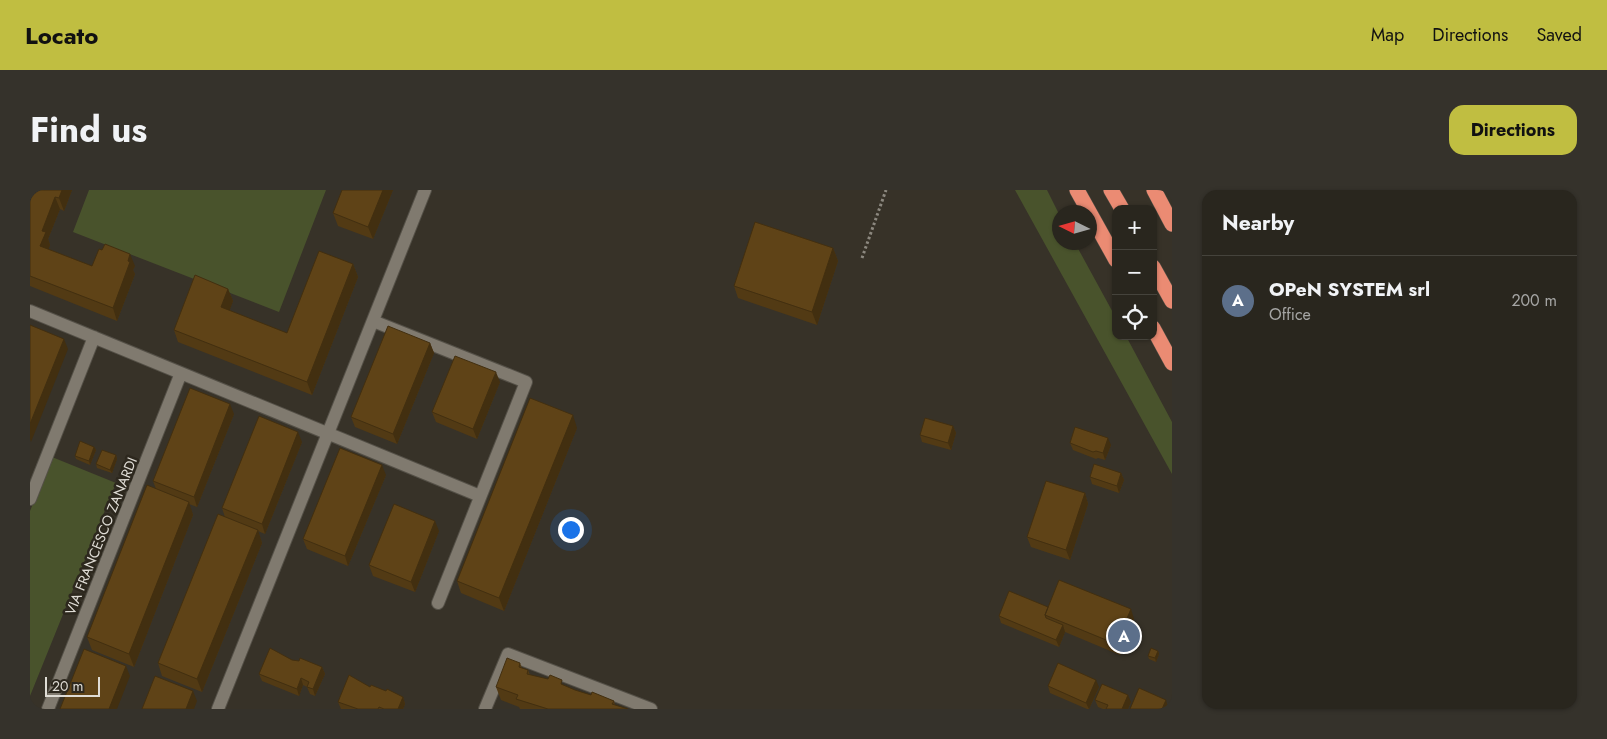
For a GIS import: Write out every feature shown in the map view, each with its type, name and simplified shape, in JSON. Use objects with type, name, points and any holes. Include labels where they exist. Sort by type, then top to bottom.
[{"type":"highway","points":[[1077,190],[1112,253]]},
{"type":"highway","points":[[1111,190],[1120,205]]},
{"type":"highway","points":[[1154,190],[1172,224]]},
{"type":"highway","points":[[1157,274],[1172,301]]},
{"type":"highway","points":[[1157,335],[1172,363]]},
{"type":"street","points":[[218,709],[425,190]]},
{"type":"street","points":[[30,311],[480,496]]},
{"type":"street","points":[[373,321],[526,382],[438,603]]},
{"type":"street","points":[[30,498],[94,337]]},
{"type":"street","name":"VIA FRANCESCO ZANARDI","points":[[48,709],[181,373]]},
{"type":"street","points":[[484,709],[508,654],[651,709]]},
{"type":"path","points":[[862,258],[886,190]]},
{"type":"green space","points":[[89,190],[326,190],[279,312],[73,232]]},
{"type":"green space","points":[[1015,190],[1047,190],[1054,205],[1052,205],[1052,250],[1079,250],[1112,311],[1112,340],[1128,340],[1172,422],[1172,474]]},
{"type":"green space","points":[[52,457],[116,483],[30,696],[30,511]]},
{"type":"building","points":[[30,190],[62,190],[59,198],[55,197],[42,231],[46,232],[40,246],[92,266],[99,249],[102,250],[105,244],[130,254],[128,261],[130,262],[113,308],[30,276]]},
{"type":"building","points":[[342,190],[383,190],[368,227],[333,213]]},
{"type":"building","points":[[755,222],[833,248],[812,312],[734,286]]},
{"type":"building","points":[[319,251],[353,264],[307,382],[174,330],[195,275],[228,289],[221,307],[287,333]]},
{"type":"building","points":[[30,325],[64,339],[30,424]]},
{"type":"building","points":[[388,326],[430,343],[393,434],[351,417]]},
{"type":"building","points":[[455,356],[496,372],[473,429],[432,412]]},
{"type":"building","points":[[190,388],[230,404],[194,497],[153,481]]},
{"type":"building","points":[[530,398],[573,415],[499,598],[457,581]]},
{"type":"building","points":[[259,416],[298,432],[262,524],[222,508]]},
{"type":"building","points":[[925,418],[953,426],[948,443],[920,435]]},
{"type":"building","points":[[1075,427],[1108,438],[1103,453],[1093,452],[1070,443]]},
{"type":"building","points":[[80,441],[94,447],[89,461],[75,456]]},
{"type":"building","points":[[340,448],[382,465],[345,556],[303,539]]},
{"type":"building","points":[[102,450],[116,455],[110,470],[96,464]]},
{"type":"building","points":[[1094,464],[1121,473],[1117,486],[1090,477]]},
{"type":"building","points":[[1046,481],[1085,493],[1066,550],[1027,537]]},
{"type":"building","points":[[147,485],[189,502],[129,654],[87,637]]},
{"type":"building","points":[[394,504],[435,521],[411,582],[369,565]]},
{"type":"building","points":[[218,514],[258,530],[197,679],[158,663]]},
{"type":"building","points":[[1059,580],[1131,609],[1116,644],[1045,615]]},
{"type":"building","points":[[1009,591],[1048,607],[1045,615],[1046,618],[1063,625],[1056,640],[999,616]]},
{"type":"building","points":[[270,648],[292,660],[299,661],[300,658],[322,667],[313,689],[307,687],[309,682],[301,678],[297,689],[259,674]]},
{"type":"building","points":[[1151,648],[1158,651],[1155,658],[1148,656]]},
{"type":"building","points":[[84,649],[126,666],[109,709],[60,709]]},
{"type":"building","points":[[507,658],[520,663],[519,667],[528,670],[527,674],[548,679],[550,675],[562,680],[561,684],[591,695],[592,692],[614,701],[612,704],[628,709],[548,709],[516,699],[518,695],[496,687]]},
{"type":"building","points":[[1058,663],[1096,680],[1086,703],[1048,686]]},
{"type":"building","points":[[349,675],[370,687],[371,685],[386,691],[387,689],[403,697],[398,709],[379,707],[378,709],[358,709],[338,702]]},
{"type":"building","points":[[155,676],[193,691],[186,709],[142,709]]},
{"type":"building","points":[[1102,684],[1128,695],[1122,709],[1106,709],[1108,705],[1095,700]]},
{"type":"building","points":[[1139,688],[1166,700],[1162,709],[1130,709]]},
{"type":"place","name":"OPeN SYSTEM srl","points":[[1124,636]]}]
